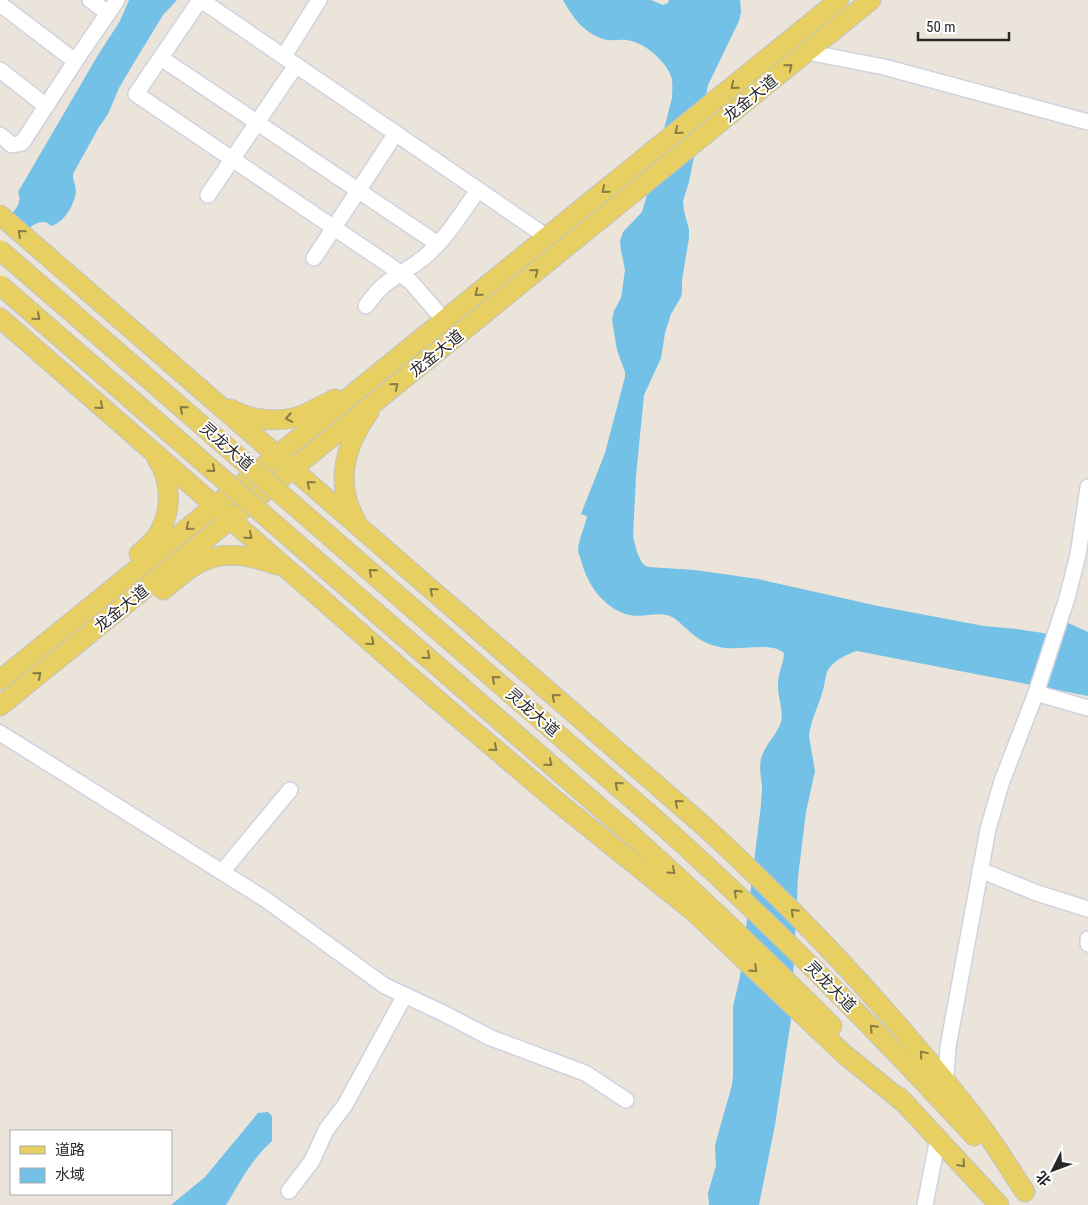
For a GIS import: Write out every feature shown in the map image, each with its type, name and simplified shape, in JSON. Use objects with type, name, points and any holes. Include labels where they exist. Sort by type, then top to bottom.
[{"type":"main road","name":"龙金大道","points":[[0,680],[840,0]]},
{"type":"main road","name":"龙金大道","points":[[0,706],[871,0]]},
{"type":"main road","points":[[0,215],[715,836],[828,947],[898,1024],[983,1129],[1031,1198]]},
{"type":"main road","name":"灵龙大道","points":[[0,250],[717,874],[822,976],[943,1102],[1031,1198]]},
{"type":"main road","name":"灵龙大道","points":[[0,284],[636,839],[763,957],[908,1106],[999,1205]]},
{"type":"main road","points":[[0,318],[421,686],[555,800],[693,911],[827,1039],[908,1106]]},
{"type":"main road","points":[[208,396],[235,412],[246,416],[280,420],[302,415],[365,384]]},
{"type":"main road","points":[[360,528],[347,502],[344,491],[345,460],[357,432],[378,400]]},
{"type":"main road","points":[[37,650],[63,616],[149,545],[160,532],[166,513],[168,491],[159,462],[146,446]]},
{"type":"main road","points":[[56,661],[102,635],[196,565],[208,560],[220,556],[244,555],[288,569]]},
{"type":"street","points":[[90,0],[108,13]]},
{"type":"street","points":[[0,135],[12,145],[22,143],[116,0]]},
{"type":"street","points":[[444,320],[411,282],[334,227],[136,94],[201,0],[547,237]]},
{"type":"street","points":[[208,195],[257,123],[290,61],[319,0]]},
{"type":"street","points":[[0,4],[75,61]]},
{"type":"street","points":[[807,52],[884,67],[1088,122]]},
{"type":"street","points":[[161,58],[438,244]]},
{"type":"street","points":[[0,70],[46,106]]},
{"type":"street","points":[[314,258],[396,133]]},
{"type":"street","points":[[366,306],[383,286],[426,256],[438,244],[478,190]]},
{"type":"street","points":[[943,1102],[948,1048],[988,829],[994,805],[1036,693],[1067,598],[1078,555],[1088,487]]},
{"type":"street","points":[[1036,693],[1088,708]]},
{"type":"street","points":[[0,733],[265,899],[385,986],[491,1038],[585,1073],[626,1100]]},
{"type":"street","points":[[222,872],[290,790]]},
{"type":"street","points":[[980,870],[1088,910]]},
{"type":"street","points":[[1088,939],[1088,944]]},
{"type":"street","points":[[289,1191],[312,1161],[326,1130],[345,1105],[405,995]]},
{"type":"street","points":[[925,1205],[938,1138]]},
{"type":"water","points":[[129,0],[177,0],[163,15],[132,66],[119,88],[108,114],[74,172],[73,177],[76,191],[74,202],[68,212],[56,224],[51,226],[48,223],[40,222],[28,229],[11,215],[19,202],[18,192],[120,21]]},
{"type":"water","points":[[563,0],[651,0],[663,5],[668,3],[669,0],[740,0],[741,12],[739,21],[708,85],[689,182],[683,201],[689,238],[681,297],[671,314],[665,333],[661,358],[644,395],[636,476],[633,537],[637,552],[644,565],[758,579],[878,606],[984,626],[1049,634],[1066,622],[1088,632],[1088,696],[857,651],[841,658],[828,670],[809,736],[815,771],[806,812],[798,877],[791,1020],[775,1125],[759,1205],[709,1205],[708,1193],[716,1166],[715,1145],[732,1085],[733,1006],[740,977],[761,805],[760,762],[765,749],[781,722],[782,712],[778,683],[784,653],[764,647],[725,648],[714,646],[696,637],[670,616],[660,614],[634,616],[620,612],[604,601],[587,578],[578,549],[587,516],[581,514],[605,453],[625,377],[617,350],[612,320],[614,311],[621,298],[625,270],[620,241],[623,232],[642,212],[672,98],[672,78],[662,62],[651,51],[641,45],[627,40],[607,40],[588,31],[578,22]]},
{"type":"water","points":[[268,1112],[272,1116],[272,1141],[252,1163],[226,1205],[171,1205],[205,1177],[258,1113]]}]
